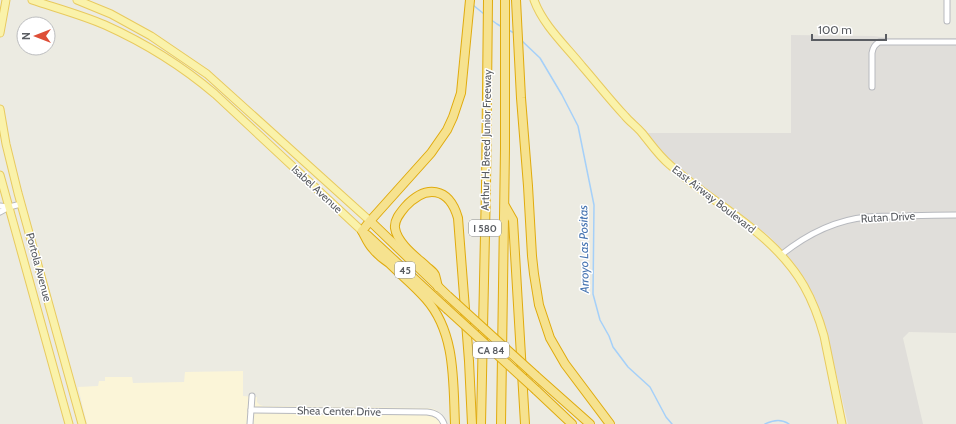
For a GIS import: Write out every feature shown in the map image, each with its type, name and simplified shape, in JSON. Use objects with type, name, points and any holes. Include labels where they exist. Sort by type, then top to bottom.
[{"type":"highway","points":[[455,424],[450,352],[445,331],[440,320],[426,298],[372,248],[362,231],[431,153],[450,123],[461,93],[470,0]]},
{"type":"highway","name":"Arthur H. Breed Junior Freeway","points":[[481,424],[488,0]]},
{"type":"highway","points":[[516,0],[534,274],[539,305],[550,338],[565,364],[610,424]]},
{"type":"highway","name":"Arthur H. Breed Junior Freeway","points":[[500,424],[505,148],[505,2]]},
{"type":"highway","points":[[438,286],[434,274],[402,243],[395,230],[397,218],[409,203],[415,197],[424,193],[432,192],[446,197],[452,203],[458,218],[469,354],[472,424]]},
{"type":"highway","points":[[504,206],[513,220],[524,424]]},
{"type":"highway","name":"Isabel Avenue","points":[[370,221],[448,296],[590,424]]},
{"type":"highway","name":"Isabel Avenue","points":[[362,231],[572,424]]},
{"type":"main road","points":[[0,33],[6,0]]},
{"type":"main road","name":"Isabel Avenue","points":[[32,0],[104,25],[160,53],[200,81],[215,94],[362,231]]},
{"type":"main road","name":"Isabel Avenue","points":[[77,0],[111,14],[151,36],[207,74],[370,221]]},
{"type":"main road","name":"East Airway Boulevard","points":[[534,0],[540,14],[553,32],[625,116],[668,163],[682,176],[773,246],[796,274],[803,284],[816,310],[824,336],[842,424]]},
{"type":"main road","name":"Portola Avenue","points":[[0,109],[6,144],[21,204],[82,424]]},
{"type":"main road","name":"Portola Avenue","points":[[0,175],[69,424]]},
{"type":"street","points":[[947,0],[947,21]]},
{"type":"street","points":[[872,87],[872,48],[879,42],[956,42]]},
{"type":"street","points":[[0,212],[9,207],[21,204]]},
{"type":"street","points":[[0,206],[9,207]]},
{"type":"street","name":"Rutan Drive","points":[[781,255],[800,240],[815,232],[853,219],[879,216],[956,215]]},
{"type":"street","points":[[250,424],[252,396]]},
{"type":"street","name":"Shea Center Drive","points":[[250,410],[427,412],[437,414],[444,424]]},
{"type":"shaded area","points":[[791,35],[956,38],[956,333],[909,332],[903,338],[923,424],[848,424],[825,326],[815,298],[805,279],[793,262],[769,236],[683,171],[668,158],[647,133],[791,133]]},
{"type":"shaded area","points":[[243,371],[243,396],[257,397],[257,402],[263,406],[430,408],[436,410],[443,416],[447,424],[87,424],[78,387],[98,386],[99,381],[105,381],[105,377],[132,377],[133,383],[184,382],[185,372]]},
{"type":"waterway","name":"Arroyo Las Positas","points":[[473,5],[484,14]]},
{"type":"waterway","name":"Arroyo Las Positas","points":[[490,19],[502,27]]},
{"type":"waterway","name":"Arroyo Las Positas","points":[[507,29],[514,33]]},
{"type":"waterway","name":"Arroyo Las Positas","points":[[521,40],[540,58],[578,126],[594,205],[593,294],[600,320],[613,347],[628,367],[650,387],[666,417],[672,424]]},
{"type":"waterway","name":"Arroyo Las Positas","points":[[765,424],[777,421],[783,421],[789,424]]}]
